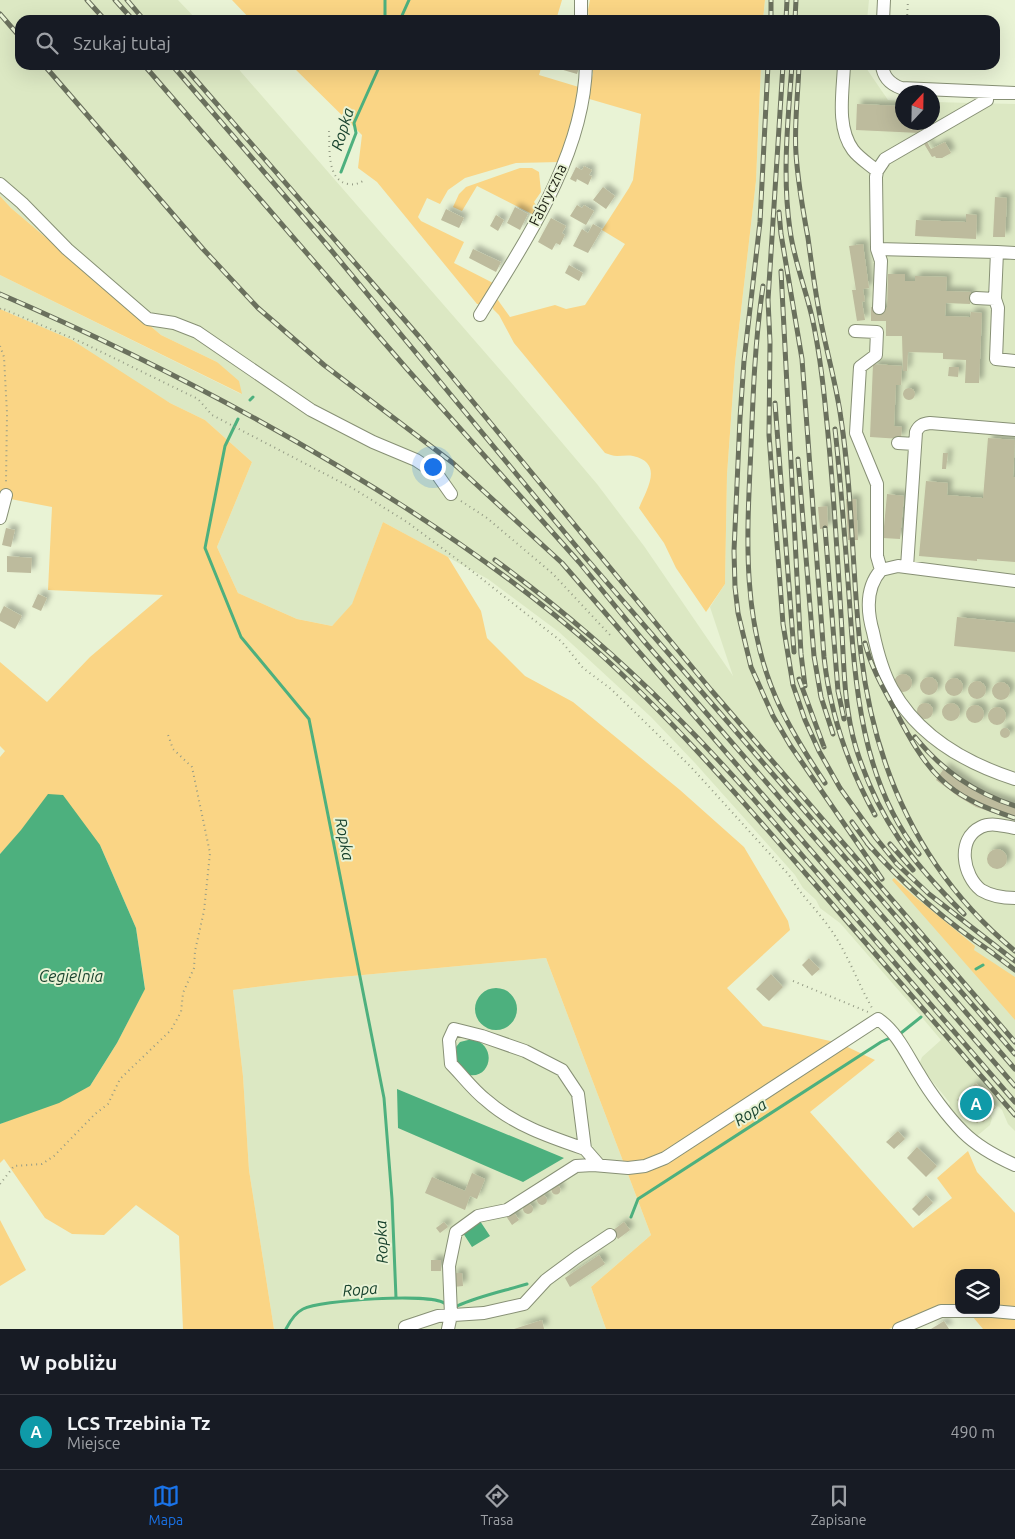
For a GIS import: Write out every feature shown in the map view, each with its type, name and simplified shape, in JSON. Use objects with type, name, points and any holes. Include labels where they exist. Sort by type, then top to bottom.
[{"type":"street","points":[[581,0],[581,15]]},
{"type":"street","points":[[883,15],[884,0]]},
{"type":"street","name":"Fabryczna","points":[[480,315],[524,243],[562,170],[580,110],[586,82],[586,70]]},
{"type":"street","points":[[844,70],[842,116],[847,140],[854,151],[877,171]]},
{"type":"street","points":[[883,70],[888,80],[893,85],[901,88],[1015,93]]},
{"type":"street","points":[[879,308],[881,261],[877,248],[877,171],[885,159],[987,100],[987,92]]},
{"type":"street","points":[[0,184],[22,203],[67,249],[148,319],[174,323],[197,332],[311,410],[373,442],[416,460],[437,474],[451,494]]},
{"type":"street","points":[[877,248],[1015,253]]},
{"type":"street","points":[[997,252],[995,299],[998,308],[996,360],[1015,361]]},
{"type":"street","points":[[976,298],[995,299]]},
{"type":"street","points":[[855,331],[877,332],[876,355],[860,367],[856,433],[876,478],[877,556],[881,570]]},
{"type":"street","points":[[907,567],[916,432],[920,425],[1015,430]]},
{"type":"street","points":[[898,443],[915,444]]},
{"type":"street","points":[[0,518],[6,495]]},
{"type":"street","points":[[1015,581],[898,566],[881,570],[873,582],[870,593],[870,620],[880,660],[892,689],[907,712],[927,733],[971,762],[1015,779]]},
{"type":"street","points":[[1015,828],[995,824],[981,827],[970,836],[965,855],[969,876],[981,889],[989,894],[1015,898]]},
{"type":"street","points":[[448,1329],[451,1315],[449,1266],[456,1232],[478,1216],[507,1210],[576,1166],[600,1165],[628,1168],[646,1166],[665,1158],[878,1019],[886,1024],[927,1088],[963,1132],[983,1148],[1015,1165]]},
{"type":"street","points":[[585,1149],[578,1094],[562,1070],[525,1052],[482,1036],[454,1029],[450,1040],[451,1064],[484,1100],[509,1118],[544,1135],[585,1149],[600,1165]]},
{"type":"street","points":[[405,1326],[438,1316],[484,1313],[524,1304],[546,1280],[610,1235]]},
{"type":"street","points":[[899,1329],[941,1311],[1015,1313]]},
{"type":"path","points":[[907,15],[908,0]]},
{"type":"path","points":[[329,131],[331,163],[337,179],[344,183],[356,185],[363,181]]},
{"type":"path","points":[[0,309],[81,342],[198,399],[212,415],[354,489],[406,522],[458,560],[562,642],[583,668],[611,689],[691,767],[789,875],[798,890],[828,925],[843,949],[878,1019]]},
{"type":"path","points":[[0,346],[4,357],[8,413],[6,495]]},
{"type":"path","points":[[451,494],[487,518],[515,540],[553,574],[610,635]]},
{"type":"path","points":[[0,1184],[14,1166],[42,1164],[54,1156],[95,1114],[108,1104],[120,1079],[171,1030],[181,1012],[183,993],[194,968],[195,951],[204,910],[210,853],[192,767],[173,749],[167,732]]},
{"type":"path","points":[[793,981],[863,1009],[878,1019]]},
{"type":"shaded area","points":[[0,0],[178,0],[192,15],[15,15],[15,70],[239,70],[597,484],[644,546],[733,676],[710,607],[725,584],[727,475],[735,363],[756,181],[761,70],[867,70],[888,100],[895,100],[895,130],[940,130],[940,102],[1015,104],[1015,1131],[1008,1124],[1002,1110],[998,1106],[989,1113],[992,1118],[990,1125],[977,1136],[967,1128],[949,1106],[950,1103],[919,1065],[922,1057],[941,1040],[840,923],[820,908],[816,900],[803,888],[795,875],[695,763],[651,717],[559,632],[488,579],[383,522],[352,605],[332,626],[297,619],[238,593],[217,547],[252,462],[205,420],[170,403],[15,315],[0,309],[0,275],[241,394],[217,362],[161,335],[11,208],[0,196]]},
{"type":"shaded area","points":[[232,0],[562,0],[558,15],[246,15]]},
{"type":"shaded area","points":[[590,0],[765,0],[764,15],[588,15]]},
{"type":"shaded area","points":[[765,0],[869,0],[868,15],[764,15]]},
{"type":"shaded area","points":[[296,70],[540,70],[539,75],[582,88],[560,162],[516,163],[465,178],[448,190],[440,204],[427,198],[418,217],[421,221],[464,242],[454,263],[495,284],[480,304],[477,304],[377,182],[358,168],[362,135]]},
{"type":"shaded area","points":[[593,70],[761,70],[756,181],[735,363],[727,475],[725,584],[706,612],[676,568],[664,543],[639,508],[651,478],[648,464],[642,459],[633,456],[616,456],[605,453],[514,343],[499,315],[493,309],[495,296],[510,317],[555,305],[566,309],[585,305],[625,244],[602,230],[633,180],[641,114],[586,98]]},
{"type":"shaded area","points":[[520,168],[532,168],[539,172],[541,192],[534,202],[538,208],[536,216],[477,186],[462,211],[453,207],[459,194],[466,187]]},
{"type":"shaded area","points":[[0,196],[11,208],[161,335],[217,362],[239,381],[242,394],[0,275]]},
{"type":"shaded area","points":[[0,309],[72,340],[170,403],[205,420],[252,462],[217,547],[238,593],[297,619],[332,626],[352,604],[383,522],[448,557],[481,611],[487,638],[525,676],[573,702],[680,790],[744,847],[788,921],[790,930],[727,988],[763,1026],[839,1043],[875,1060],[810,1112],[913,1228],[952,1198],[937,1178],[968,1151],[977,1172],[1015,1213],[1015,1329],[983,1329],[970,1314],[1000,1314],[1000,1269],[955,1269],[955,1306],[939,1308],[889,1329],[606,1329],[591,1287],[651,1235],[546,958],[320,979],[233,990],[243,1076],[249,1170],[274,1329],[183,1329],[179,1236],[136,1205],[104,1235],[72,1234],[45,1218],[4,1159],[0,1163],[0,1124],[90,1086],[117,1043],[145,988],[136,928],[100,845],[21,831],[0,854],[0,757],[5,751],[0,746],[0,662],[47,702],[90,657],[163,595],[48,590],[52,507],[0,497]]},
{"type":"shaded area","points":[[894,878],[975,946],[974,950],[1015,977],[1015,1020],[892,880]]},
{"type":"shaded area","points":[[546,958],[651,1235],[591,1287],[606,1329],[274,1329],[249,1170],[243,1076],[233,990],[320,979]]},
{"type":"shaded area","points":[[0,1220],[26,1270],[0,1286]]},
{"type":"water","name":"Cegielnia","points":[[48,794],[63,795],[100,845],[136,928],[145,989],[117,1043],[90,1086],[59,1103],[0,1124],[0,854]]},
{"type":"water","points":[[500,988],[508,991],[514,997],[517,1009],[514,1021],[508,1027],[492,1030],[484,1027],[478,1021],[475,1005],[478,997],[484,991]]},
{"type":"water","points":[[472,1039],[480,1042],[486,1048],[488,1054],[486,1067],[477,1075],[469,1075],[458,1070],[456,1047],[460,1042]]},
{"type":"water","points":[[397,1089],[564,1158],[523,1182],[398,1128]]},
{"type":"water","points":[[480,1221],[490,1236],[472,1247],[463,1233]]},
{"type":"building","points":[[563,70],[578,70],[577,74]]},
{"type":"building","points":[[857,104],[895,106],[895,130],[920,130],[920,133],[856,130]]},
{"type":"building","points":[[926,140],[931,149],[945,142],[951,153],[942,158],[932,157],[923,142]]},
{"type":"building","points":[[584,166],[592,170],[589,175],[592,176],[588,185],[577,179],[576,182],[570,179],[576,167],[582,170]]},
{"type":"building","points":[[603,187],[615,196],[606,209],[593,200]]},
{"type":"building","points":[[995,197],[1007,198],[1005,237],[993,237]]},
{"type":"building","points":[[577,205],[582,208],[584,205],[594,211],[586,225],[570,216]]},
{"type":"building","points":[[515,207],[528,214],[520,230],[507,223]]},
{"type":"building","points":[[446,209],[464,218],[459,228],[441,220]]},
{"type":"building","points":[[966,214],[977,215],[976,239],[915,236],[916,220],[966,222]]},
{"type":"building","points":[[496,215],[504,220],[498,231],[490,226]]},
{"type":"building","points":[[551,218],[566,226],[562,233],[565,235],[560,245],[556,243],[552,250],[538,242]]},
{"type":"building","points":[[593,224],[602,229],[588,253],[573,246],[582,229],[588,233]]},
{"type":"building","points":[[863,244],[869,288],[863,289],[865,301],[862,302],[865,320],[857,321],[852,290],[856,290],[849,246]]},
{"type":"building","points":[[473,249],[501,262],[496,272],[469,258]]},
{"type":"building","points":[[569,265],[583,273],[579,281],[565,273]]},
{"type":"building","points":[[888,274],[905,274],[905,281],[915,281],[915,276],[947,277],[946,291],[971,292],[970,304],[946,303],[945,316],[970,317],[971,312],[982,313],[979,383],[965,383],[966,360],[943,359],[943,353],[908,352],[907,371],[903,371],[902,336],[886,336],[886,321],[871,321],[871,307],[887,308]]},
{"type":"building","points":[[873,364],[902,366],[901,385],[896,385],[894,426],[902,427],[901,439],[870,437]]},
{"type":"building","points":[[949,367],[959,367],[958,377],[948,376]]},
{"type":"building","points":[[911,388],[914,389],[914,399],[907,400],[904,399],[903,392],[904,389]]},
{"type":"building","points":[[988,438],[1015,440],[1013,477],[1015,477],[1015,562],[919,556],[926,481],[948,483],[947,495],[983,498]]},
{"type":"building","points":[[943,453],[948,453],[946,469],[942,469]]},
{"type":"building","points":[[887,494],[904,496],[900,539],[883,538]]},
{"type":"building","points":[[846,499],[856,499],[858,540],[848,540]]},
{"type":"building","points":[[827,506],[828,528],[820,529],[818,507]]},
{"type":"building","points":[[6,528],[15,530],[11,547],[2,545]]},
{"type":"building","points":[[7,556],[32,558],[31,573],[7,572]]},
{"type":"building","points":[[38,594],[47,598],[41,611],[32,607]]},
{"type":"building","points":[[4,606],[22,616],[15,629],[0,621],[0,614]]},
{"type":"building","points":[[957,617],[1015,623],[1015,652],[954,646]]},
{"type":"building","points":[[903,674],[909,677],[912,683],[909,689],[903,692],[897,689],[894,683],[897,677]]},
{"type":"building","points":[[925,677],[933,677],[938,682],[936,693],[925,695],[920,690],[920,682]]},
{"type":"building","points":[[950,678],[958,678],[963,683],[961,694],[950,696],[945,691],[945,683]]},
{"type":"building","points":[[973,681],[981,681],[986,686],[984,697],[973,699],[968,694],[968,686]]},
{"type":"building","points":[[1001,682],[1008,684],[1010,691],[1008,698],[1001,700],[994,698],[992,691],[994,684]]},
{"type":"building","points":[[925,703],[931,705],[933,711],[931,717],[925,719],[919,717],[917,711],[919,705]]},
{"type":"building","points":[[947,703],[955,703],[960,708],[958,719],[947,721],[942,716],[942,708]]},
{"type":"building","points":[[975,705],[983,710],[984,714],[979,722],[975,723],[967,718],[966,714],[971,706]]},
{"type":"building","points":[[993,707],[1001,707],[1006,712],[1004,723],[993,725],[988,720],[988,712]]},
{"type":"building","points":[[1003,728],[1007,728],[1010,733],[1009,737],[1003,738],[1000,735],[1000,731]]},
{"type":"building","points":[[945,767],[986,794],[1015,804],[1015,820],[976,807],[936,780]]},
{"type":"building","points":[[997,849],[1004,852],[1007,859],[1004,866],[997,869],[990,866],[987,859],[990,852]]},
{"type":"building","points":[[809,958],[820,969],[812,976],[802,965]]},
{"type":"building","points":[[771,974],[783,987],[769,1001],[756,989]]},
{"type":"building","points":[[976,1083],[996,1108],[987,1115],[989,1117],[983,1122],[981,1120],[977,1123],[957,1100]]},
{"type":"building","points":[[898,1131],[905,1139],[894,1149],[886,1142]]},
{"type":"building","points":[[917,1147],[937,1166],[926,1177],[907,1158]]},
{"type":"building","points":[[472,1173],[485,1179],[477,1199],[470,1196],[465,1210],[425,1193],[432,1177],[465,1191]]},
{"type":"building","points":[[556,1185],[561,1190],[556,1195],[551,1190]]},
{"type":"building","points":[[542,1195],[547,1200],[542,1205],[537,1200]]},
{"type":"building","points":[[926,1195],[933,1203],[919,1216],[912,1209]]},
{"type":"building","points":[[526,1204],[530,1204],[533,1209],[532,1213],[526,1214],[523,1211],[523,1207]]},
{"type":"building","points":[[513,1211],[519,1220],[512,1225],[506,1216]]},
{"type":"building","points":[[444,1222],[448,1227],[440,1233],[436,1228]]},
{"type":"building","points":[[624,1222],[630,1230],[618,1239],[612,1231]]},
{"type":"building","points":[[599,1255],[605,1264],[570,1287],[565,1278]]},
{"type":"building","points":[[431,1260],[441,1260],[441,1271],[431,1271]]},
{"type":"building","points":[[453,1273],[462,1273],[463,1286],[453,1287]]},
{"type":"building","points":[[542,1320],[544,1329],[514,1329]]},
{"type":"building","points":[[944,1321],[949,1329],[931,1329]]},
{"type":"waterway","points":[[385,0],[385,15]]},
{"type":"waterway","name":"Ropka","points":[[402,15],[409,0]]},
{"type":"waterway","name":"Ropka","points":[[341,172],[356,133],[354,123],[378,70]]},
{"type":"waterway","name":"Ropka","points":[[250,400],[253,397]]},
{"type":"waterway","name":"Ropka","points":[[238,419],[225,446],[205,548],[241,637],[309,719],[384,1098],[392,1199],[396,1298]]},
{"type":"waterway","name":"Ropa","points":[[976,969],[983,965]]},
{"type":"waterway","name":"Ropa","points":[[901,1033],[921,1017]]},
{"type":"waterway","name":"Ropa","points":[[631,1217],[638,1199],[881,1042],[892,1037]]},
{"type":"waterway","name":"Ropa","points":[[457,1306],[483,1296],[527,1284]]},
{"type":"waterway","name":"Ropa","points":[[286,1329],[293,1318],[303,1309],[330,1303],[398,1298],[418,1298],[444,1303]]},
{"type":"railway","points":[[87,0],[100,15]]},
{"type":"railway","points":[[115,0],[128,15]]},
{"type":"railway","points":[[127,0],[140,15]]},
{"type":"railway","points":[[771,0],[771,15]]},
{"type":"railway","points":[[786,15],[787,0]]},
{"type":"railway","points":[[795,15],[796,0]]},
{"type":"railway","points":[[0,14],[15,31]]},
{"type":"railway","points":[[48,70],[203,249],[258,308],[324,365],[453,463],[562,563],[1015,1086]]},
{"type":"railway","points":[[148,70],[407,369],[579,562],[643,640],[1015,1069]]},
{"type":"railway","points":[[176,70],[326,244],[585,557],[1015,1054]]},
{"type":"railway","points":[[187,70],[422,340],[711,690],[1015,1042]]},
{"type":"railway","points":[[768,70],[760,222],[744,361],[740,418],[734,551],[738,613],[751,667],[773,716],[790,745],[882,879]]},
{"type":"railway","points":[[783,70],[768,300],[770,342],[769,435],[783,624],[793,685],[805,720],[819,751],[840,788],[876,838],[897,864],[929,894],[1015,961]]},
{"type":"railway","points":[[792,70],[786,148],[786,189],[792,241],[812,317],[822,377],[833,489],[845,681],[852,732],[865,774],[886,819],[928,876],[964,914]]},
{"type":"railway","points":[[799,70],[795,132],[798,176],[818,305],[841,419],[848,478],[861,654],[868,698],[878,740],[891,780],[908,818],[929,855],[954,889],[982,921],[1015,951]]},
{"type":"railway","points":[[779,212],[802,359],[827,678],[842,739],[856,778],[875,815]]},
{"type":"railway","points":[[781,271],[801,654],[805,686]]},
{"type":"railway","points":[[763,286],[755,367],[748,512],[749,575],[752,606],[765,668],[776,698],[792,731],[825,783]]},
{"type":"railway","points":[[0,294],[172,374],[297,442],[406,508],[472,552],[567,625],[625,677],[705,760],[1015,1115]]},
{"type":"railway","points":[[775,403],[794,652]]},
{"type":"railway","points":[[835,429],[854,663],[864,731],[884,795],[900,826],[919,854]]},
{"type":"railway","points":[[798,459],[814,656],[821,697],[833,734]]},
{"type":"railway","points":[[825,528],[838,691],[844,719]]},
{"type":"railway","points":[[495,560],[586,632],[629,670],[691,731],[772,820],[1015,1102]]},
{"type":"railway","points":[[865,643],[882,685],[906,732],[929,766],[955,791],[971,801],[1015,818]]},
{"type":"railway","points":[[799,679],[824,747]]},
{"type":"railway","points":[[915,737],[937,760],[960,779],[986,794],[1015,806]]},
{"type":"railway","points":[[852,822],[871,848]]},
{"type":"railway","points":[[867,843],[926,902],[993,953]]},
{"type":"railway","points":[[890,844],[913,870]]},
{"type":"railway","points":[[987,949],[1015,970]]},
{"type":"place","name":"LCS Trzebinia Tz","points":[[976,1104]]}]
